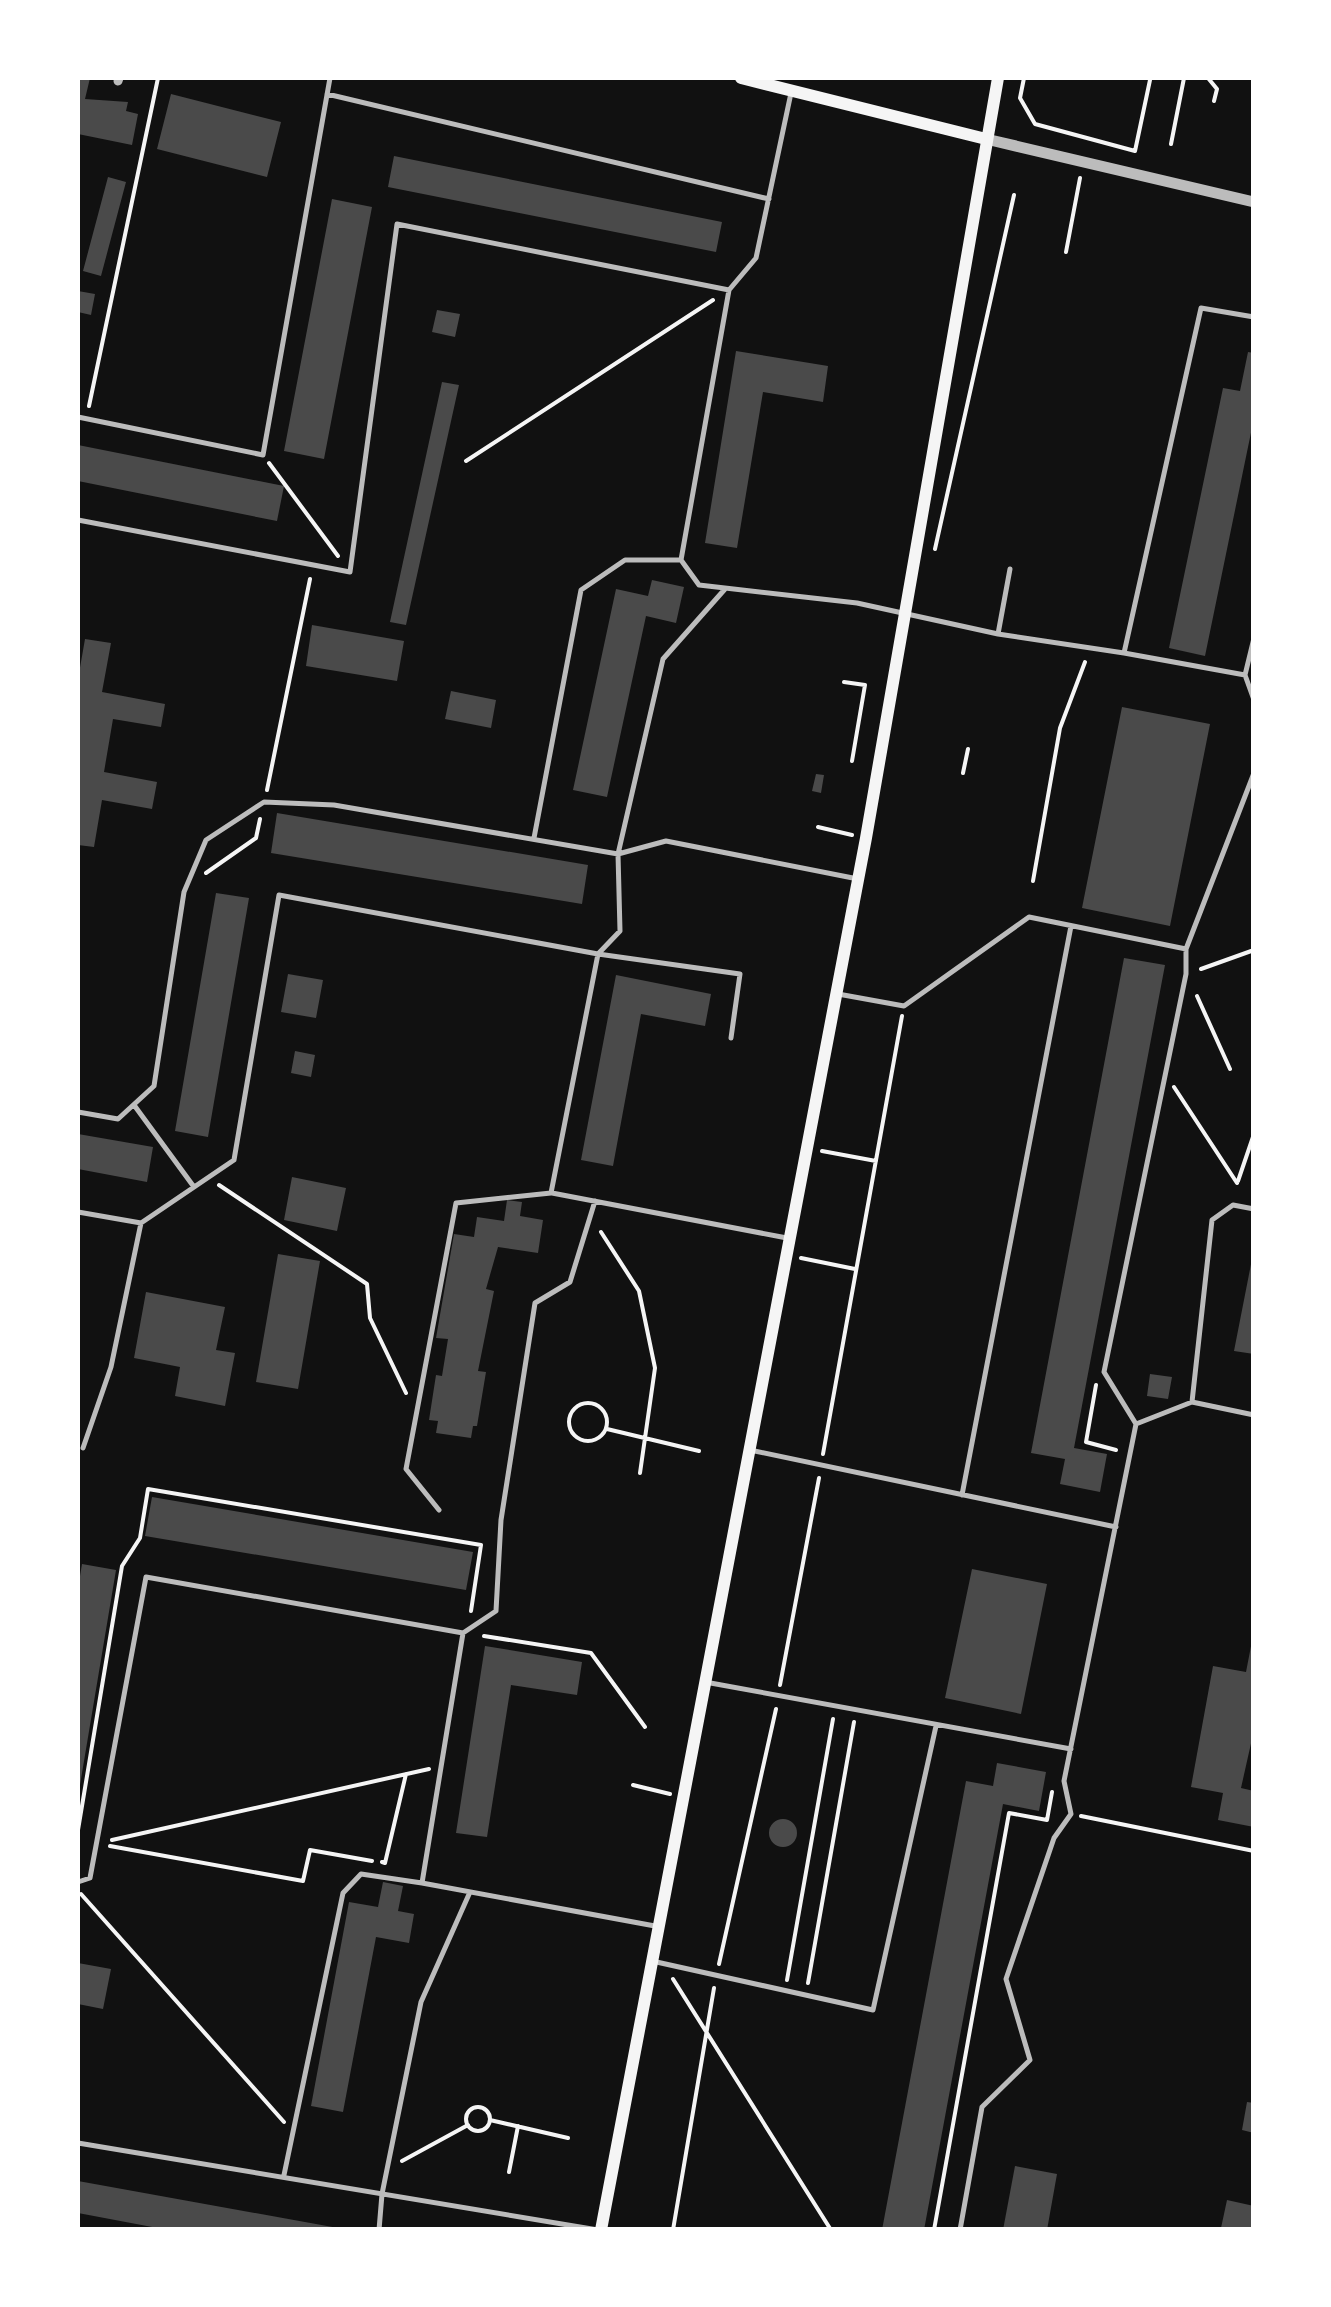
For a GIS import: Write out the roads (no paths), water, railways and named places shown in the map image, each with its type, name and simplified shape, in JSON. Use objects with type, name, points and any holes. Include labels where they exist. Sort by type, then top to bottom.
[{"type":"main road","points":[[742,78],[986,139]]},
{"type":"main road","points":[[599,2230],[655,1961],[656,1926],[858,878],[998,78]]},
{"type":"street","points":[[986,139],[1254,202]]},
{"type":"lane","points":[[78,417],[263,455],[330,78]]},
{"type":"lane","points":[[792,90],[756,258],[728,290],[681,560],[699,585],[907,612],[998,634],[1245,675]]},
{"type":"lane","points":[[327,94],[769,199]]},
{"type":"lane","points":[[78,520],[350,572],[397,224],[728,290]]},
{"type":"lane","points":[[1124,653],[1200,308],[1254,317]]},
{"type":"lane","points":[[534,840],[581,590],[625,560],[681,560]]},
{"type":"lane","points":[[998,634],[1010,569]]},
{"type":"lane","points":[[551,1193],[598,954],[620,931],[618,854],[663,659],[725,589]]},
{"type":"lane","points":[[1254,638],[1245,675],[1254,700]]},
{"type":"lane","points":[[960,2230],[982,2107],[1030,2060],[1006,1979],[1054,1838],[1071,1814],[1064,1781],[1136,1424],[1104,1372],[1186,974],[1186,950],[1254,773]]},
{"type":"lane","points":[[78,1112],[118,1120],[154,1086],[184,892],[206,840],[264,802],[334,805],[618,854],[666,842],[858,878]]},
{"type":"lane","points":[[82,1448],[110,1367],[141,1223],[234,1160],[279,895],[598,954],[740,974],[731,1038]]},
{"type":"lane","points":[[834,993],[904,1006],[1029,917],[1186,950]]},
{"type":"lane","points":[[962,1495],[1072,926]]},
{"type":"lane","points":[[134,1105],[194,1187]]},
{"type":"lane","points":[[440,1510],[406,1469],[456,1203],[551,1193],[790,1238]]},
{"type":"lane","points":[[78,1882],[90,1878],[146,1577],[463,1633],[496,1611],[502,1520],[535,1304],[570,1282],[596,1202]]},
{"type":"lane","points":[[1192,1402],[1212,1220],[1233,1206],[1254,1209]]},
{"type":"lane","points":[[78,1212],[141,1223]]},
{"type":"lane","points":[[1136,1424],[1192,1402],[1254,1415]]},
{"type":"lane","points":[[747,1450],[1117,1527]]},
{"type":"lane","points":[[422,1883],[463,1633]]},
{"type":"lane","points":[[704,1682],[778,1699],[1070,1749]]},
{"type":"lane","points":[[655,1961],[873,2010],[936,1726]]},
{"type":"lane","points":[[284,2174],[344,1892],[361,1874],[656,1926]]},
{"type":"lane","points":[[379,2230],[382,2194],[421,2002],[470,1892]]},
{"type":"lane","points":[[78,2143],[284,2174],[599,2230]]}]
